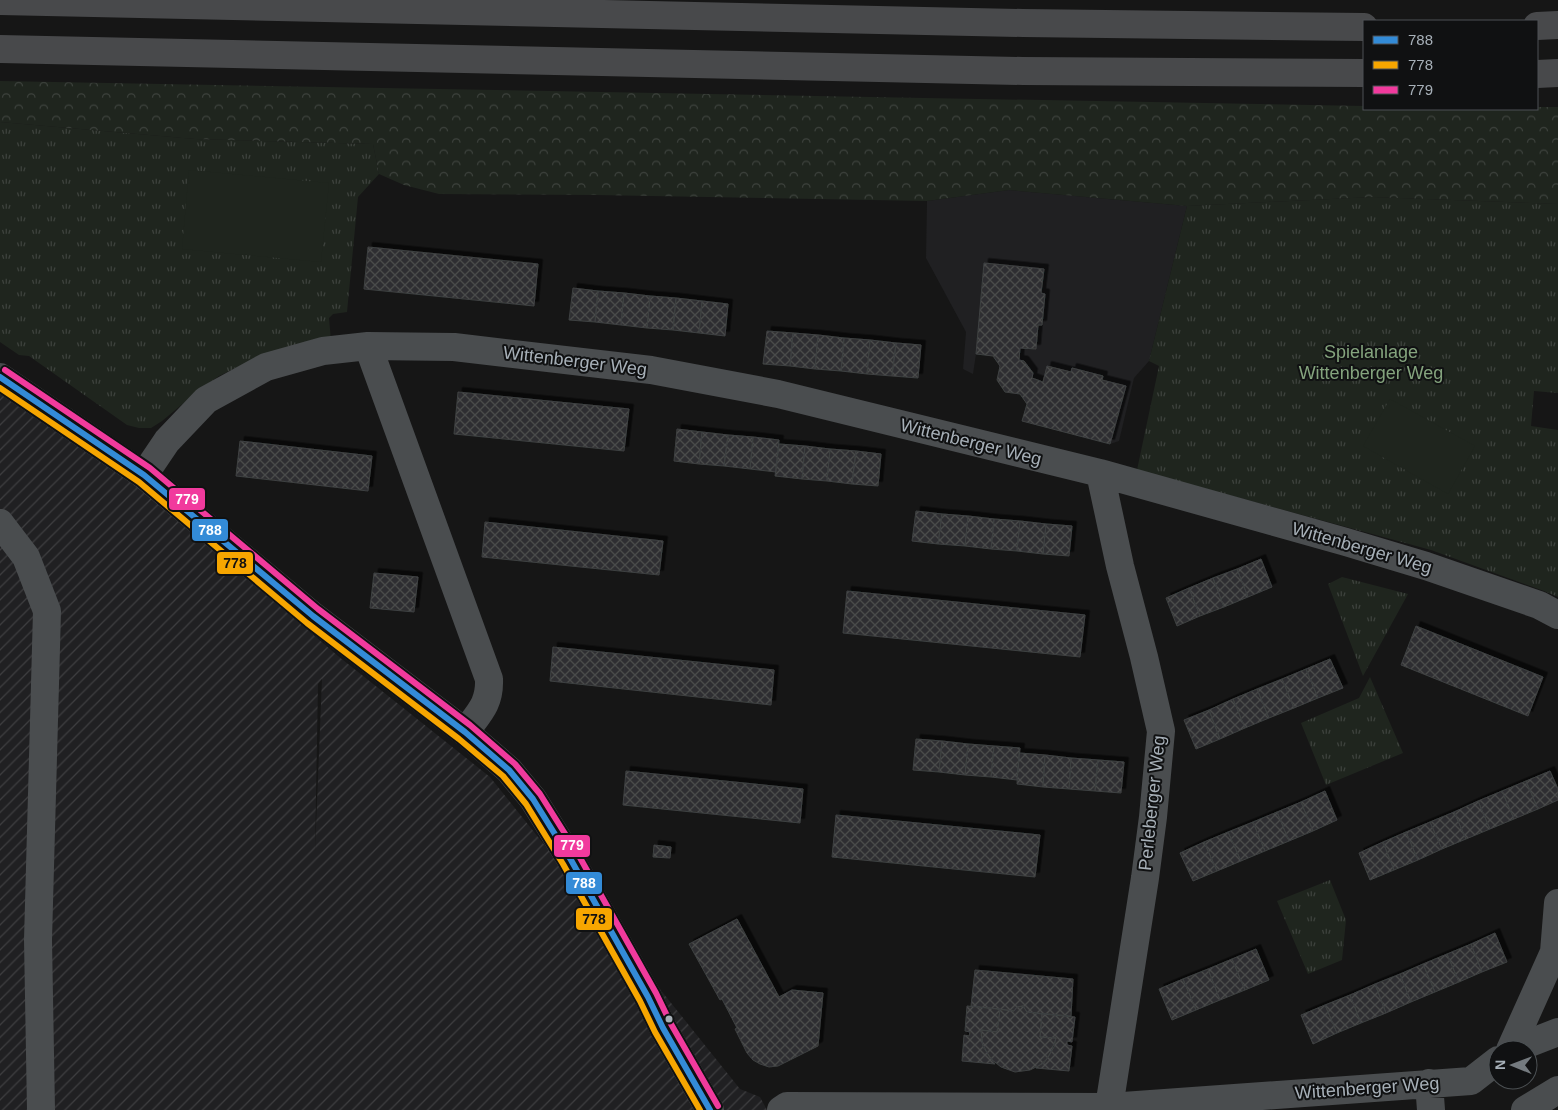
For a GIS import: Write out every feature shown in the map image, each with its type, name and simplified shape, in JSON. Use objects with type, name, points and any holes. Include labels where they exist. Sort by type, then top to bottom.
[{"type":"highway","points":[[0,1],[1023,23],[1363,27]]},
{"type":"highway","points":[[1538,26],[1558,26]]},
{"type":"highway","points":[[0,49],[1013,70],[1363,73]]},
{"type":"highway","points":[[1538,74],[1558,74]]},
{"type":"main road","points":[[0,377],[144,475],[313,616],[465,732],[508,770],[533,798],[571,860],[710,1110]]},
{"type":"street","name":"Wittenberger Weg","points":[[144,475],[167,441],[206,400],[266,367],[323,351],[368,346],[454,347],[651,370],[778,394],[1100,473],[1400,558],[1539,605],[1558,615]]},
{"type":"street","points":[[368,346],[490,679],[490,691],[484,706],[465,732]]},
{"type":"street","name":"Perleberger Weg","points":[[1100,473],[1120,566],[1161,731],[1145,878],[1109,1107]]},
{"type":"street","points":[[0,523],[26,557],[47,611],[38,940],[41,1110]]},
{"type":"street","points":[[1516,1040],[1556,951],[1558,904]]},
{"type":"street","points":[[1537,1040],[1558,1032]]},
{"type":"street","name":"Wittenberger Weg","points":[[781,1110],[787,1106],[1109,1107],[1430,1097],[1471,1080],[1488,1067]]},
{"type":"street","points":[[1525,1110],[1558,1090]]},
{"type":"shaded area","points":[[1009,190],[1187,206],[1149,361],[1134,378],[1119,441],[1110,444],[1022,421],[1027,404],[1020,394],[1005,392],[997,380],[1000,366],[993,356],[976,354],[973,374],[963,369],[966,332],[926,258],[927,201]]},
{"type":"shaded area","points":[[0,388],[140,485],[338,656],[490,777],[740,1089],[760,1097],[767,1110],[0,1110]],"holes":[[[322,679],[315,852],[318,684]]]},
{"type":"green space","points":[[0,81],[1363,106],[1363,110],[1538,110],[1538,107],[1558,107],[1558,204],[1372,197],[1187,206],[1009,190],[927,201],[439,194],[404,185],[379,174],[373,144],[195,139],[0,122]]},
{"type":"green space","points":[[0,122],[195,139],[373,144],[379,174],[358,197],[347,312],[333,314],[329,318],[331,341],[248,362],[219,376],[151,428],[127,425],[29,356],[19,355],[0,342]]},
{"type":"green space","points":[[189,170],[329,183],[321,262],[182,249]]},
{"type":"green space","name":"Spielanlage Wittenberger Weg","points":[[1372,197],[1558,204],[1558,393],[1534,391],[1531,426],[1558,430],[1558,597],[1431,550],[1137,470],[1159,366],[1149,361],[1187,206]]},
{"type":"green space","points":[[1390,399],[1475,446],[1448,494],[1363,446]]},
{"type":"green space","points":[[1342,577],[1408,594],[1363,676],[1328,584]]},
{"type":"green space","points":[[1370,677],[1403,753],[1326,785],[1301,723],[1359,698]]},
{"type":"green space","points":[[1330,880],[1346,920],[1342,960],[1308,974],[1277,901]]},
{"type":"building","points":[[368,247],[538,264],[534,306],[364,289]]},
{"type":"building","points":[[984,263],[1044,269],[1041,293],[1045,294],[1042,325],[1038,325],[1036,349],[1020,348],[1019,360],[1024,361],[1033,373],[1032,378],[1043,382],[1047,366],[1071,372],[1072,368],[1103,376],[1102,380],[1126,386],[1110,444],[1022,421],[1027,404],[1020,394],[1005,392],[997,380],[1000,366],[993,356],[976,354]]},
{"type":"building","points":[[573,288],[598,291],[595,322],[569,320]]},
{"type":"building","points":[[598,291],[624,293],[621,325],[595,322]]},
{"type":"building","points":[[624,293],[650,296],[647,328],[621,325]]},
{"type":"building","points":[[650,296],[676,298],[673,330],[647,328]]},
{"type":"building","points":[[676,298],[702,301],[699,333],[673,330]]},
{"type":"building","points":[[702,301],[728,304],[725,336],[699,333]]},
{"type":"building","points":[[767,331],[793,333],[790,366],[763,364]]},
{"type":"building","points":[[793,333],[818,335],[815,369],[790,366]]},
{"type":"building","points":[[818,335],[844,338],[841,371],[815,369]]},
{"type":"building","points":[[844,338],[870,340],[867,374],[841,371]]},
{"type":"building","points":[[870,340],[896,343],[892,376],[867,374]]},
{"type":"building","points":[[896,343],[921,345],[918,378],[892,376]]},
{"type":"building","points":[[458,392],[629,409],[624,451],[454,434]]},
{"type":"building","points":[[677,429],[702,432],[699,464],[674,461]]},
{"type":"building","points":[[702,432],[728,435],[724,466],[699,464]]},
{"type":"building","points":[[728,435],[753,437],[750,469],[724,466]]},
{"type":"building","points":[[753,437],[779,440],[776,472],[750,469]]},
{"type":"building","points":[[240,441],[372,456],[368,491],[236,476]]},
{"type":"building","points":[[779,444],[805,446],[802,479],[775,476]]},
{"type":"building","points":[[805,446],[830,449],[827,481],[802,479]]},
{"type":"building","points":[[830,449],[856,451],[852,484],[827,481]]},
{"type":"building","points":[[856,451],[881,454],[878,486],[852,484]]},
{"type":"building","points":[[916,511],[942,514],[938,544],[912,541]]},
{"type":"building","points":[[942,514],[968,516],[965,546],[938,544]]},
{"type":"building","points":[[968,516],[994,519],[991,549],[965,546]]},
{"type":"building","points":[[994,519],[1020,521],[1017,551],[991,549]]},
{"type":"building","points":[[1020,521],[1046,524],[1043,554],[1017,551]]},
{"type":"building","points":[[485,522],[663,541],[659,575],[482,557]]},
{"type":"building","points":[[1046,524],[1072,526],[1069,556],[1043,554]]},
{"type":"building","points":[[1261,559],[1272,587],[1248,597],[1237,569]]},
{"type":"building","points":[[1237,569],[1248,597],[1224,607],[1213,578]]},
{"type":"building","points":[[374,573],[418,577],[414,612],[370,608]]},
{"type":"building","points":[[1213,578],[1224,607],[1200,616],[1189,588]]},
{"type":"building","points":[[1189,588],[1200,616],[1177,626],[1166,598]]},
{"type":"building","points":[[847,591],[1085,615],[1080,657],[843,633]]},
{"type":"building","points":[[1416,626],[1543,677],[1528,716],[1401,665]]},
{"type":"building","points":[[553,647],[774,670],[771,705],[550,681]]},
{"type":"building","points":[[1330,659],[1343,688],[1318,698],[1306,669]]},
{"type":"building","points":[[1306,669],[1318,698],[1294,708],[1282,679]]},
{"type":"building","points":[[1282,679],[1294,708],[1269,718],[1257,689]]},
{"type":"building","points":[[1257,689],[1269,718],[1245,728],[1233,699]]},
{"type":"building","points":[[1233,699],[1245,728],[1220,739],[1209,710]]},
{"type":"building","points":[[1209,710],[1220,739],[1196,749],[1184,720]]},
{"type":"building","points":[[916,739],[942,741],[939,772],[913,770]]},
{"type":"building","points":[[942,741],[968,744],[965,775],[939,772]]},
{"type":"building","points":[[968,744],[994,746],[991,777],[965,775]]},
{"type":"building","points":[[994,746],[1020,748],[1017,780],[991,777]]},
{"type":"building","points":[[1019,753],[1045,755],[1043,787],[1017,784]]},
{"type":"building","points":[[1045,755],[1071,758],[1069,789],[1043,787]]},
{"type":"building","points":[[1071,758],[1098,760],[1095,791],[1069,789]]},
{"type":"building","points":[[1098,760],[1124,762],[1121,793],[1095,791]]},
{"type":"building","points":[[626,771],[803,789],[800,823],[623,805]]},
{"type":"building","points":[[1550,771],[1558,789],[1558,800],[1538,809],[1526,781]]},
{"type":"building","points":[[1526,781],[1538,809],[1514,819],[1502,791]]},
{"type":"building","points":[[1325,791],[1337,820],[1313,831],[1301,802]]},
{"type":"building","points":[[1502,791],[1514,819],[1490,829],[1478,801]]},
{"type":"building","points":[[1478,801],[1490,829],[1466,839],[1454,812]]},
{"type":"building","points":[[1301,802],[1313,831],[1289,841],[1277,812]]},
{"type":"building","points":[[1277,812],[1289,841],[1265,851],[1253,822]]},
{"type":"building","points":[[1454,812],[1466,839],[1442,849],[1430,822]]},
{"type":"building","points":[[836,815],[1040,835],[1035,877],[832,857]]},
{"type":"building","points":[[1253,822],[1265,851],[1241,861],[1228,832]]},
{"type":"building","points":[[1430,822],[1442,849],[1418,860],[1406,832]]},
{"type":"building","points":[[1228,832],[1241,861],[1217,871],[1204,842]]},
{"type":"building","points":[[1406,832],[1418,860],[1394,870],[1383,842]]},
{"type":"building","points":[[1204,842],[1217,871],[1193,881],[1180,853]]},
{"type":"building","points":[[1383,842],[1394,870],[1370,880],[1359,853]]},
{"type":"building","points":[[654,845],[671,847],[670,858],[653,857]]},
{"type":"building","points":[[737,919],[779,997],[792,990],[823,993],[818,1046],[778,1066],[769,1067],[760,1064],[747,1053],[722,999],[720,1000],[689,944]]},
{"type":"building","points":[[1495,933],[1507,962],[1482,972],[1471,944]]},
{"type":"building","points":[[1471,944],[1482,972],[1459,982],[1447,954]]},
{"type":"building","points":[[1256,949],[1269,980],[1245,990],[1232,959]]},
{"type":"building","points":[[1447,954],[1459,982],[1435,992],[1423,964]]},
{"type":"building","points":[[1232,959],[1245,990],[1220,1000],[1208,969]]},
{"type":"building","points":[[1423,964],[1435,992],[1411,1002],[1400,974]]},
{"type":"building","points":[[1208,969],[1220,1000],[1196,1010],[1183,979]]},
{"type":"building","points":[[975,970],[1073,979],[1071,1016],[1027,1012],[1023,1006],[1017,1007],[1014,1011],[971,1006]]},
{"type":"building","points":[[1400,974],[1411,1002],[1386,1013],[1375,984]]},
{"type":"building","points":[[1183,979],[1196,1010],[1172,1020],[1159,989]]},
{"type":"building","points":[[1375,984],[1386,1013],[1361,1023],[1350,995]]},
{"type":"building","points":[[1350,995],[1361,1023],[1337,1033],[1325,1005]]},
{"type":"building","points":[[1325,1005],[1337,1033],[1313,1044],[1301,1015]]},
{"type":"building","points":[[967,1006],[1000,1009],[997,1032],[981,1030],[983,1047],[995,1064],[962,1061],[964,1035],[969,1036],[970,1032],[965,1031]]},
{"type":"building","points":[[1023,1006],[1027,1012],[1042,1014],[1040,1037],[1056,1038],[1051,1052],[1044,1063],[1030,1070],[1015,1072],[1001,1067],[990,1058],[982,1043],[981,1030],[997,1032],[1000,1009],[1014,1011],[1017,1007]]},
{"type":"building","points":[[1042,1014],[1075,1017],[1072,1042],[1067,1041],[1067,1045],[1072,1046],[1069,1071],[1036,1068],[1047,1059],[1054,1047],[1056,1038],[1040,1037]]},
{"type":"transit line","name":"779","points":[[5,370],[150,468],[318,609],[470,725],[515,764],[540,794],[579,856],[718,1106]]},
{"type":"transit line","name":"788","points":[[0,377],[144,475],[313,616],[465,732],[509,770],[533,799],[571,860],[710,1110]]},
{"type":"transit line","name":"778","points":[[0,388],[139,482],[307,623],[459,739],[503,776],[526,804],[563,864],[700,1110]]}]
